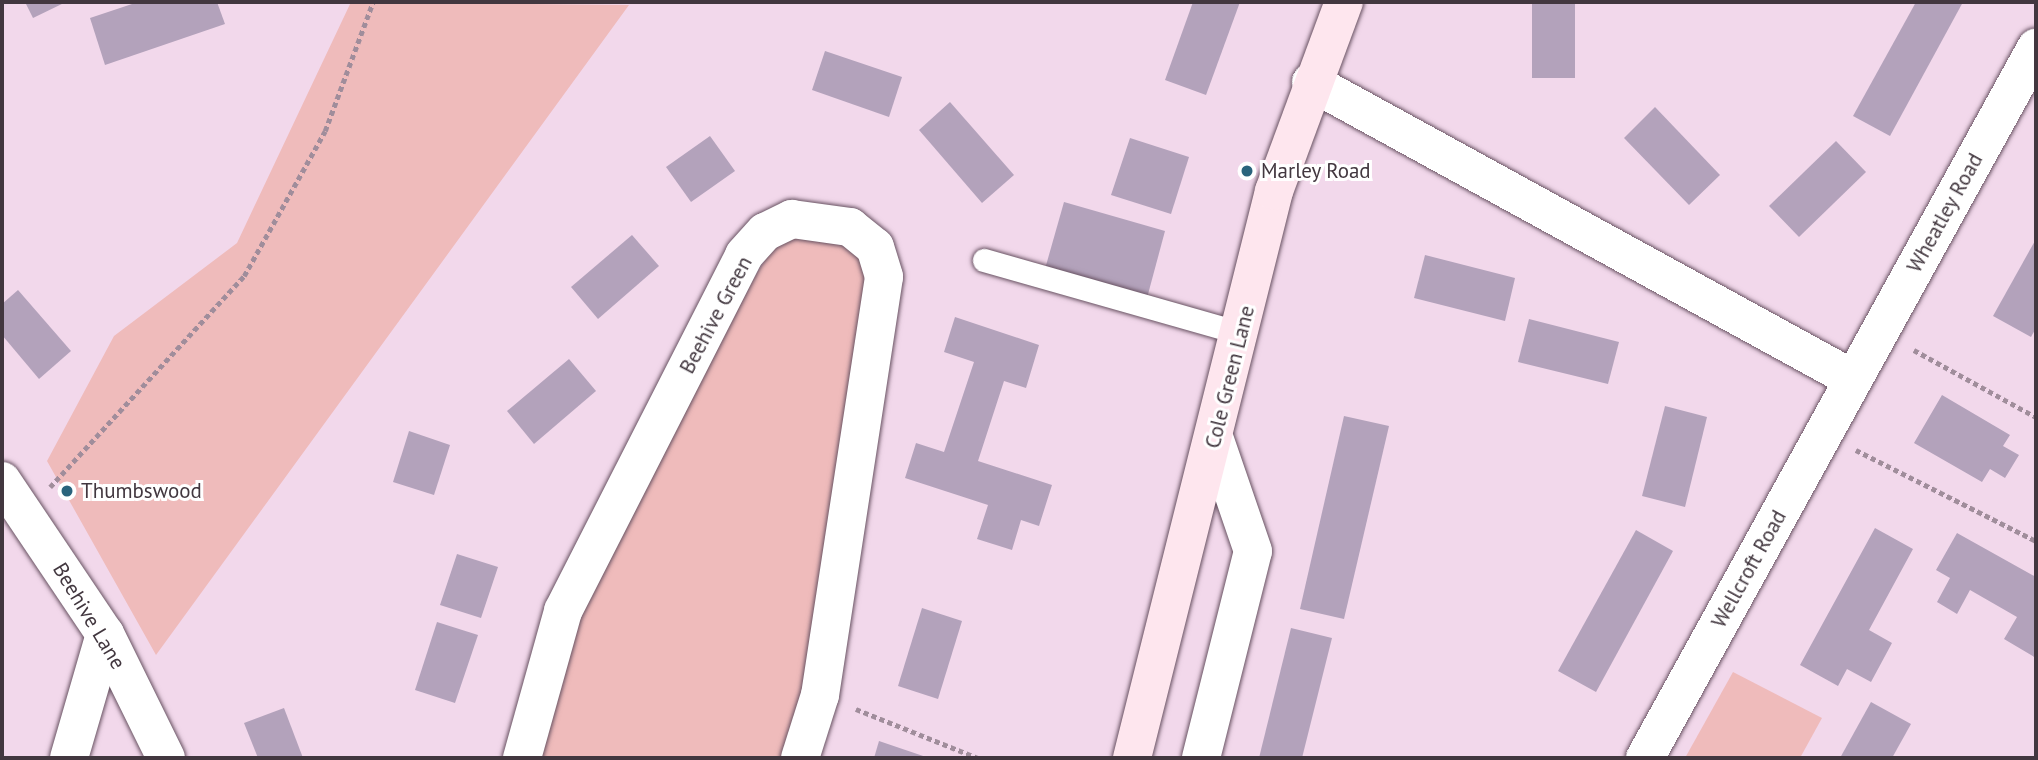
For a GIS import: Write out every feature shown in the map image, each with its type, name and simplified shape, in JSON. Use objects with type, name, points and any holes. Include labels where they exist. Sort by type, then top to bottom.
[{"type":"street","name":"Cole Green Lane","points":[[1132,758],[1215,440],[1275,191],[1311,82],[1344,2]]},
{"type":"street","name":"Wheatley Road","points":[[1853,379],[2036,48]]},
{"type":"street","points":[[1311,82],[1853,379]]},
{"type":"street","name":"Beehive Green","points":[[522,758],[563,611],[744,256],[765,232],[792,219],[850,227],[875,247],[884,277],[820,695],[800,758]]},
{"type":"street","name":"Wellcroft Road","points":[[1645,758],[1853,379]]},
{"type":"street","points":[[1201,758],[1252,551],[1215,440]]},
{"type":"street","name":"Beehive Lane","points":[[2,481],[105,634],[166,758]]},
{"type":"street","points":[[69,758],[105,634]]},
{"type":"lane","points":[[984,260],[1241,333]]},
{"type":"path","points":[[24,514],[244,276],[324,131],[373,2]]},
{"type":"path","points":[[1880,331],[2036,417]]},
{"type":"path","points":[[1824,433],[2036,541]]},
{"type":"path","points":[[820,695],[978,758]]},
{"type":"shaded area","points":[[351,2],[629,5],[156,655],[47,461],[114,336],[237,243]]},
{"type":"shaded area","points":[[804,232],[852,245],[866,272],[841,508],[787,758],[537,758],[575,620],[618,534],[757,273],[774,246]]},
{"type":"shaded area","points":[[1733,672],[1822,718],[1800,758],[1685,758]]},
{"type":"building","points":[[25,2],[66,2],[33,18]]},
{"type":"building","points":[[138,2],[217,2],[225,24],[105,65],[90,18]]},
{"type":"building","points":[[1193,2],[1240,2],[1206,95],[1165,80]]},
{"type":"building","points":[[1532,2],[1575,2],[1575,78],[1532,78]]},
{"type":"building","points":[[1916,2],[1963,2],[1890,136],[1853,116]]},
{"type":"building","points":[[825,51],[902,77],[889,117],[812,90]]},
{"type":"building","points":[[950,102],[1014,175],[982,203],[919,130]]},
{"type":"building","points":[[1655,107],[1720,175],[1689,205],[1624,138]]},
{"type":"building","points":[[710,136],[735,171],[691,202],[666,167]]},
{"type":"building","points":[[1130,138],[1189,157],[1171,214],[1111,195]]},
{"type":"building","points":[[1836,141],[1866,172],[1799,237],[1769,206]]},
{"type":"building","points":[[1064,202],[1165,231],[1147,298],[1045,269]]},
{"type":"building","points":[[632,235],[659,266],[598,319],[571,287]]},
{"type":"building","points":[[2036,239],[2036,328],[2031,337],[1993,316]]},
{"type":"building","points":[[1425,255],[1515,278],[1505,321],[1414,298]]},
{"type":"building","points":[[18,290],[71,351],[39,379],[2,335],[2,304]]},
{"type":"building","points":[[955,317],[1039,345],[1026,388],[1004,381],[978,461],[1052,485],[1039,526],[1021,520],[1012,550],[977,539],[988,505],[905,478],[916,443],[944,452],[974,362],[944,352]]},
{"type":"building","points":[[1529,319],[1619,342],[1608,384],[1518,362]]},
{"type":"building","points":[[569,359],[596,391],[534,444],[507,411]]},
{"type":"building","points":[[1942,395],[2010,435],[2003,446],[2019,455],[2005,478],[1990,469],[1982,482],[1914,443]]},
{"type":"building","points":[[1665,406],[1707,417],[1685,507],[1642,496]]},
{"type":"building","points":[[1344,416],[1389,426],[1344,619],[1300,609]]},
{"type":"building","points":[[409,431],[450,445],[434,495],[393,482]]},
{"type":"building","points":[[1875,528],[1913,549],[1869,630],[1892,643],[1871,682],[1847,669],[1838,686],[1800,665]]},
{"type":"building","points":[[1636,530],[1673,551],[1596,692],[1558,671]]},
{"type":"building","points":[[1957,533],[2036,577],[2036,658],[2004,639],[2017,617],[1970,590],[1957,614],[1937,602],[1950,578],[1936,570]]},
{"type":"building","points":[[457,554],[498,567],[481,618],[440,605]]},
{"type":"building","points":[[922,608],[962,621],[938,699],[898,686]]},
{"type":"building","points":[[437,622],[478,635],[455,703],[415,690]]},
{"type":"building","points":[[1291,628],[1332,638],[1302,758],[1259,758]]},
{"type":"building","points":[[1871,702],[1911,724],[1892,758],[1840,758]]},
{"type":"building","points":[[284,708],[303,758],[258,758],[244,723]]},
{"type":"building","points":[[879,741],[929,758],[874,758]]},
{"type":"place","name":"Marley Road","points":[[1247,171]]},
{"type":"place","name":"Thumbswood","points":[[67,491]]}]
